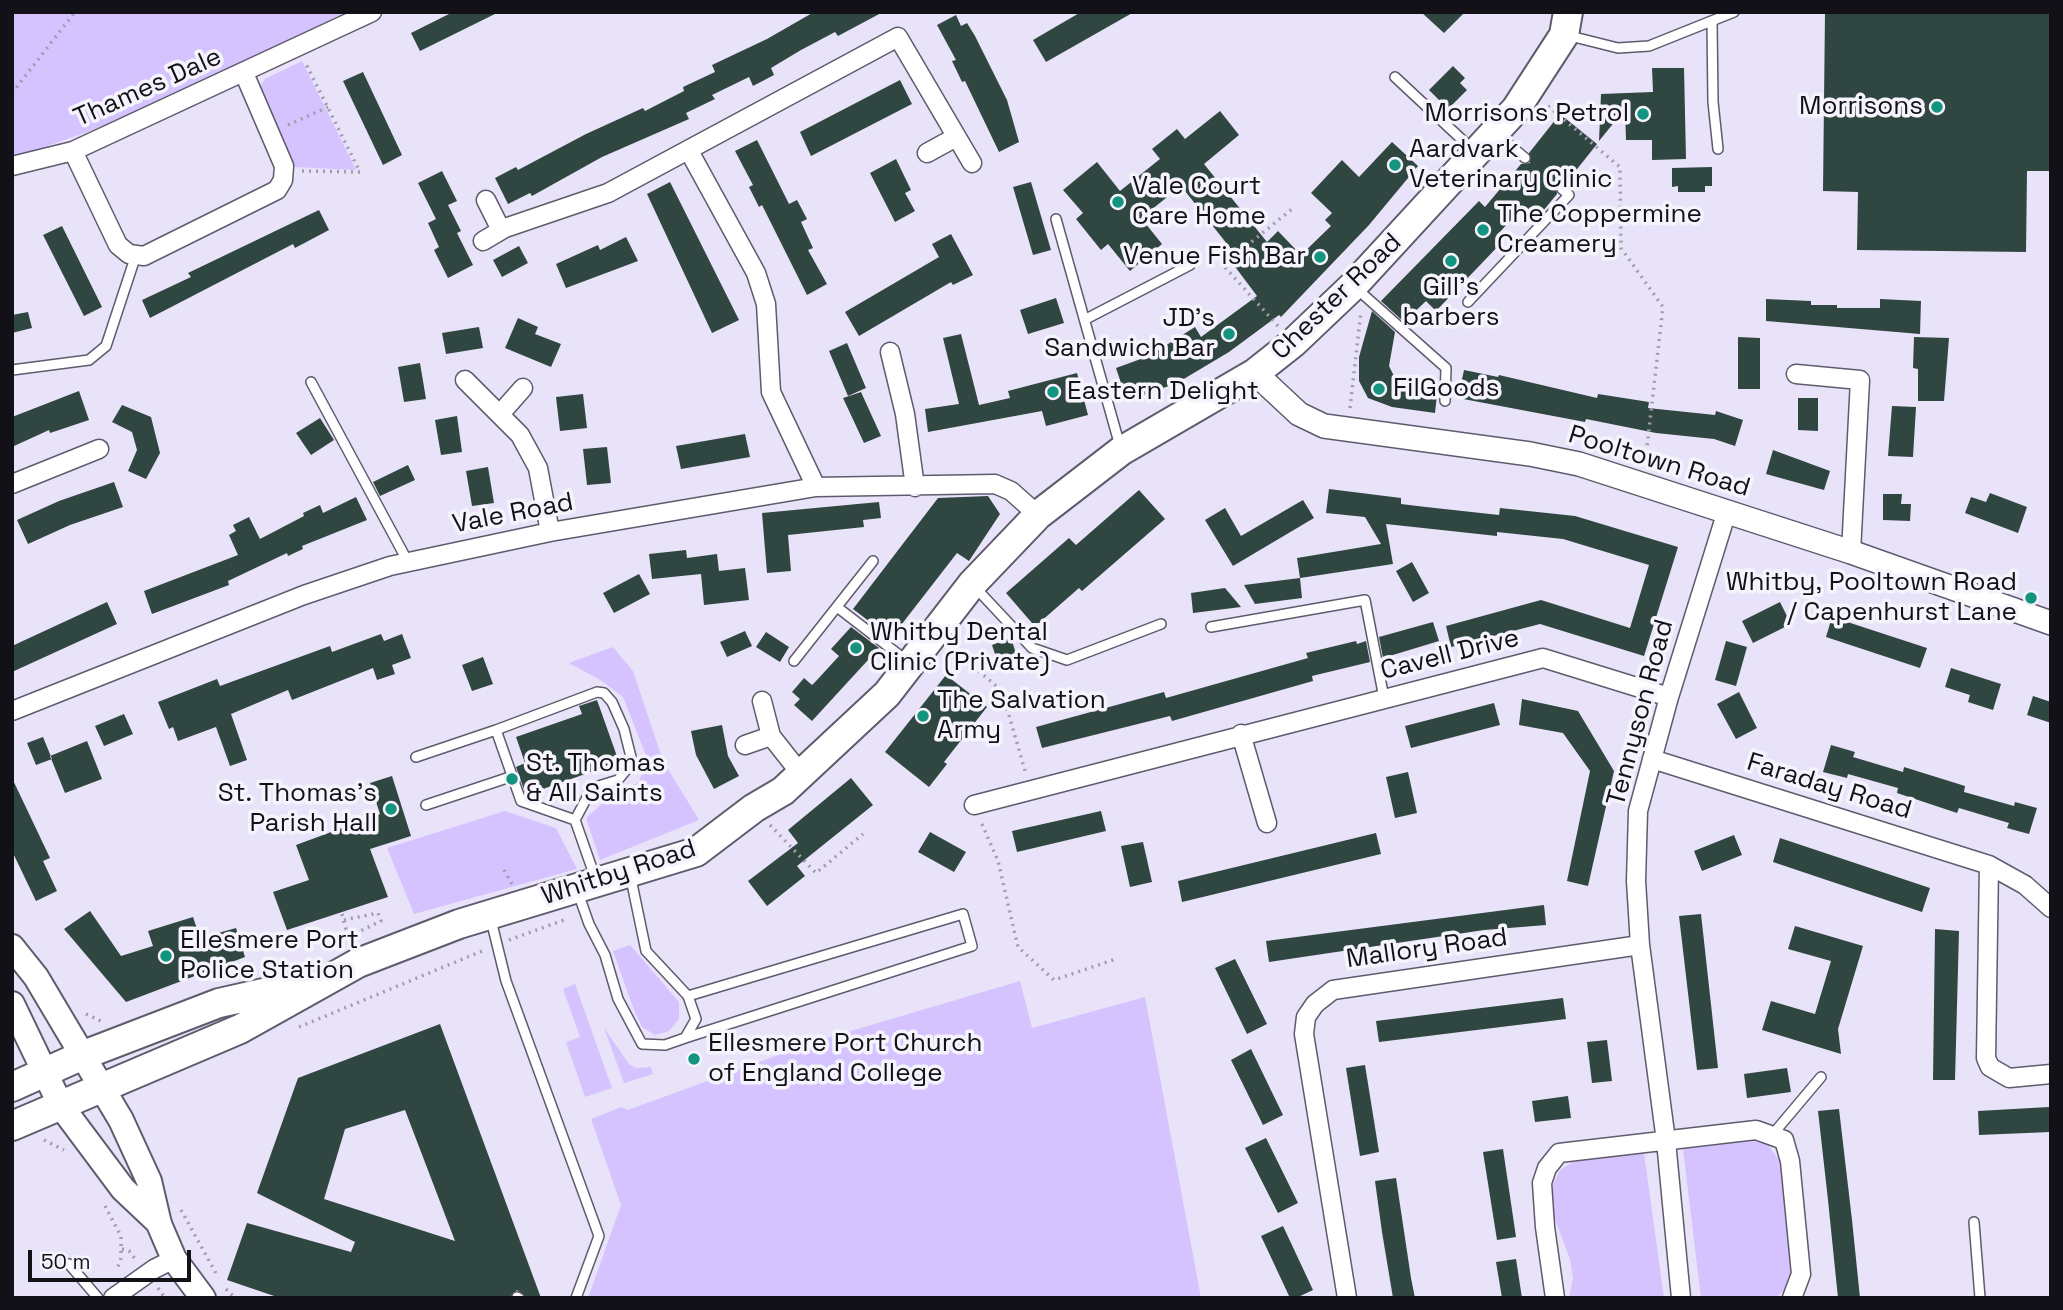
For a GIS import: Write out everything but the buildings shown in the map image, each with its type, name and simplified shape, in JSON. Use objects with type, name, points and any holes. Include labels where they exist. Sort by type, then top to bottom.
[{"type":"main road","name":"Chester Road","points":[[1038,515],[1121,451],[1255,373],[1358,290],[1528,90],[1566,23]]},
{"type":"main road","name":"Whitby Road","points":[[12,1126],[101,1091],[240,1029],[358,963],[489,915],[586,894],[630,872],[696,852],[754,808],[783,791],[887,694],[972,584],[1038,515]]},
{"type":"main road","points":[[12,947],[36,977],[101,1091],[121,1120],[149,1181],[159,1224],[174,1259],[203,1298]]},
{"type":"main road","name":"Whitby Road","points":[[12,1087],[81,1056],[219,1003],[328,978]]},
{"type":"main road","points":[[12,1004],[61,1107],[123,1189],[159,1224]]},
{"type":"street","name":"Thames Dale","points":[[12,166],[73,151],[372,12]]},
{"type":"street","points":[[483,241],[501,230],[608,193],[898,37],[972,163]]},
{"type":"street","name":"Thames Dale","points":[[244,73],[284,170]]},
{"type":"street","points":[[927,153],[956,137]]},
{"type":"street","name":"Thames Dale","points":[[73,151],[118,245],[129,254],[136,255]]},
{"type":"street","points":[[689,151],[756,273],[765,304],[771,392],[816,486]]},
{"type":"street","points":[[136,255],[144,256],[277,190],[284,170]]},
{"type":"street","points":[[486,200],[501,230]]},
{"type":"street","points":[[890,352],[905,414],[915,487]]},
{"type":"street","name":"Pooltown Road","points":[[1255,373],[1299,414],[1324,426],[1530,454],[1643,483],[1851,552],[2051,623]]},
{"type":"street","points":[[1796,374],[1860,380],[1851,552]]},
{"type":"street","points":[[465,380],[520,435],[538,468],[550,532]]},
{"type":"street","points":[[500,414],[523,388]]},
{"type":"street","points":[[12,484],[99,449]]},
{"type":"street","name":"Vale Road","points":[[12,711],[304,595],[408,562],[550,532],[816,486],[915,487],[995,484],[1012,491],[1038,515]]},
{"type":"street","name":"Tennyson Road","points":[[1681,1298],[1666,1141],[1640,944],[1636,881],[1639,811],[1669,697],[1727,511]]},
{"type":"street","name":"Cavell Drive","points":[[974,805],[1543,658],[1669,697]]},
{"type":"street","points":[[762,701],[771,736],[801,774]]},
{"type":"street","points":[[1241,734],[1267,823]]},
{"type":"street","points":[[745,745],[771,736]]},
{"type":"street","name":"Faraday Road","points":[[1653,759],[1989,866],[2025,885],[2051,908]]},
{"type":"street","points":[[1989,866],[1986,1058],[1990,1067],[2009,1078],[2051,1074]]},
{"type":"street","name":"Mallory Road","points":[[1347,1298],[1304,1034],[1306,1017],[1315,1004],[1333,990],[1640,944]]},
{"type":"street","points":[[1555,1298],[1542,1183],[1547,1168],[1559,1153],[1756,1129],[1784,1140],[1790,1161],[1801,1274],[1795,1297]]},
{"type":"street","points":[[113,1298],[153,1269],[174,1259]]},
{"type":"lane","points":[[1566,23],[1618,48],[1628,48],[1649,46],[1734,12]]},
{"type":"lane","points":[[1712,22],[1713,102],[1718,149]]},
{"type":"lane","points":[[1395,78],[1485,142],[1525,158]]},
{"type":"lane","points":[[1468,302],[1569,195],[1562,189]]},
{"type":"lane","points":[[1056,219],[1121,451]]},
{"type":"lane","points":[[12,370],[89,359],[106,346],[136,255]]},
{"type":"lane","points":[[1086,319],[1190,265]]},
{"type":"lane","points":[[1358,290],[1446,368],[1445,401]]},
{"type":"lane","points":[[311,382],[408,562]]},
{"type":"lane","points":[[794,661],[873,561]]},
{"type":"lane","points":[[972,584],[1032,648],[1067,660],[1161,624]]},
{"type":"lane","points":[[1211,627],[1365,600],[1384,698]]},
{"type":"lane","points":[[837,607],[911,664]]},
{"type":"lane","points":[[416,757],[597,692],[604,694],[612,702],[629,747],[627,769],[618,780],[592,788],[575,820],[586,894],[604,955],[618,999],[642,1044],[665,1045],[972,946],[963,914],[688,996]]},
{"type":"lane","points":[[496,730],[510,777],[521,800],[575,820]]},
{"type":"lane","points":[[426,805],[510,777]]},
{"type":"lane","points":[[630,872],[646,951],[688,996],[696,1019],[685,1038]]},
{"type":"lane","points":[[489,915],[506,981],[599,1236],[576,1298]]},
{"type":"lane","points":[[1773,1134],[1821,1077]]},
{"type":"lane","points":[[1974,1222],[1980,1298]]},
{"type":"lane","points":[[69,1264],[98,1298]]},
{"type":"path","points":[[12,93],[75,12]]},
{"type":"path","points":[[284,170],[360,172],[298,48]]},
{"type":"path","points":[[1528,90],[1620,167],[1621,248],[1663,307],[1643,483]]},
{"type":"path","points":[[270,133],[328,107]]},
{"type":"path","points":[[1292,209],[1223,265],[1293,343]]},
{"type":"path","points":[[1350,409],[1358,290]]},
{"type":"path","points":[[935,633],[1002,691],[1030,790]]},
{"type":"path","points":[[974,805],[998,861],[1018,947],[1054,980],[1116,959]]},
{"type":"path","points":[[754,808],[816,873],[863,834]]},
{"type":"path","points":[[503,870],[514,887]]},
{"type":"path","points":[[291,1030],[497,944],[586,894]]},
{"type":"path","points":[[342,914],[350,946]]},
{"type":"path","points":[[344,920],[378,914],[381,921],[348,937]]},
{"type":"path","points":[[44,1140],[69,1152]]},
{"type":"path","points":[[99,1195],[121,1236],[121,1258],[114,1275]]},
{"type":"path","points":[[197,1242],[226,1290],[235,1298]]},
{"type":"shaded area","points":[[12,12],[346,12],[230,70],[125,118],[12,159]]},
{"type":"shaded area","points":[[302,61],[356,170],[293,167],[258,90],[265,79]]},
{"type":"shaded area","points":[[613,647],[633,671],[663,761],[699,820],[600,860],[586,818],[604,802],[639,782],[647,758],[623,697],[602,681],[569,663]]},
{"type":"shaded area","points":[[505,811],[556,828],[577,869],[414,914],[387,848]]},
{"type":"shaded area","points":[[630,945],[679,1002],[679,1019],[669,1031],[655,1035],[642,1027],[634,1010],[613,951]]},
{"type":"shaded area","points":[[1020,981],[1032,1028],[1145,997],[1201,1298],[588,1298],[621,1205],[591,1119],[621,1107],[628,1110],[817,1041]]},
{"type":"shaded area","points":[[575,984],[612,1088],[585,1097],[566,1042],[580,1037],[563,989]]},
{"type":"shaded area","points":[[604,1028],[629,1064],[636,1068],[651,1067],[653,1074],[624,1083]]},
{"type":"shaded area","points":[[1753,1141],[1768,1145],[1780,1161],[1791,1274],[1787,1288],[1775,1298],[1701,1298],[1683,1149]]},
{"type":"shaded area","points":[[1644,1153],[1664,1298],[1569,1298],[1573,1278],[1570,1259],[1552,1212],[1552,1187],[1560,1170],[1573,1162]]},
{"type":"place","name":"Morrisons","points":[[1937,107]]},
{"type":"place","name":"Morrisons Petrol","points":[[1643,114]]},
{"type":"place","name":"Aardvark Veterinary Clinic","points":[[1395,165]]},
{"type":"place","name":"Vale Court Care Home","points":[[1118,202]]},
{"type":"place","name":"The Coppermine Creamery","points":[[1483,230]]},
{"type":"place","name":"Venue Fish Bar","points":[[1320,257]]},
{"type":"place","name":"Gill's barbers","points":[[1451,261]]},
{"type":"place","name":"JD's Sandwich Bar","points":[[1229,334]]},
{"type":"place","name":"FilGoods","points":[[1379,389]]},
{"type":"place","name":"Eastern Delight","points":[[1053,392]]},
{"type":"place","name":"Whitby, Pooltown Road / Capenhurst Lane","points":[[2031,598]]},
{"type":"place","name":"Whitby Dental Clinic (Private)","points":[[856,648]]},
{"type":"place","name":"The Salvation Army","points":[[923,716]]},
{"type":"place","name":"St. Thomas & All Saints","points":[[512,779]]},
{"type":"place","name":"St. Thomas's Parish Hall","points":[[391,809]]},
{"type":"place","name":"Ellesmere Port Police Station","points":[[166,956]]},
{"type":"place","name":"Ellesmere Port Church of England College","points":[[694,1059]]}]
